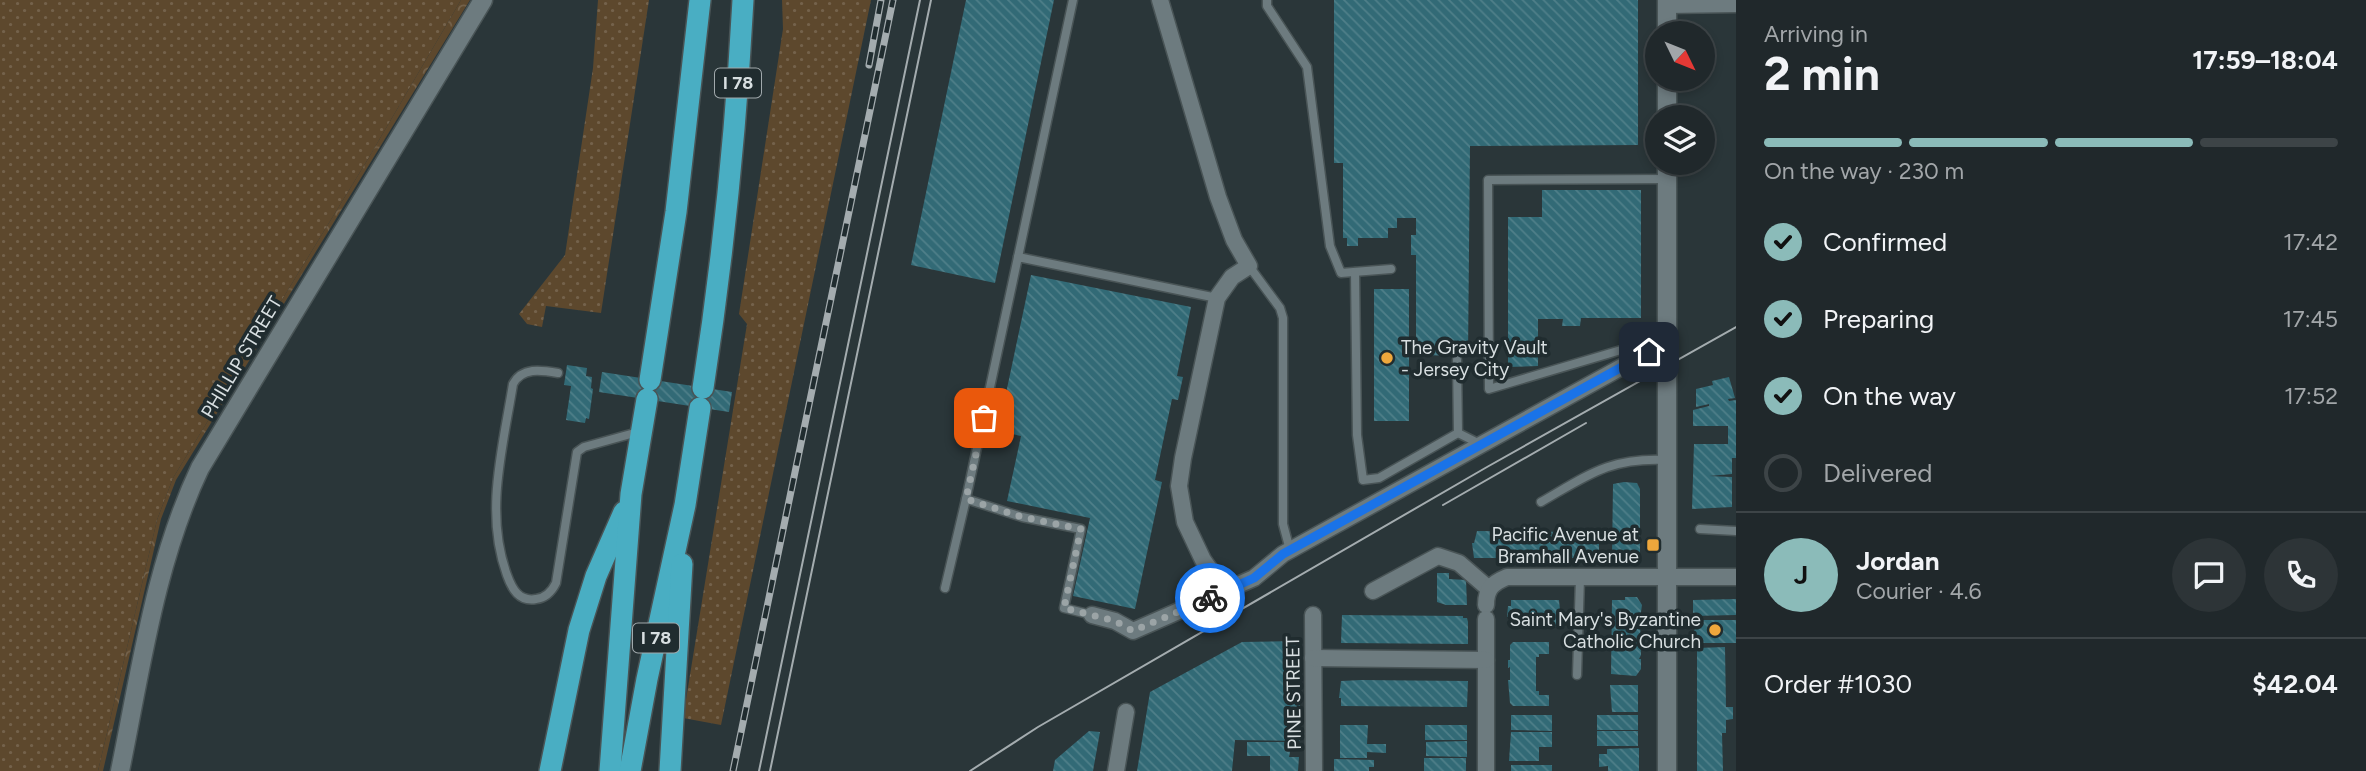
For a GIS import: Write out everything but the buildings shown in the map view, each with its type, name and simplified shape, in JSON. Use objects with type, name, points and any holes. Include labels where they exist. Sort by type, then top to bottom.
[{"type":"highway","name":"I 78","points":[[610,771],[631,494],[677,201],[700,0]]},
{"type":"highway","name":"I 78","points":[[630,771],[685,505],[702,398],[727,216],[743,0]]},
{"type":"highway","points":[[550,771],[579,630],[596,576],[631,494]]},
{"type":"highway","points":[[670,771],[685,505]]},
{"type":"street","name":"PHILLIP STREET","points":[[120,771],[162,571],[184,503],[200,468],[483,0]]},
{"type":"street","points":[[1160,0],[1218,197],[1234,240],[1249,266],[1232,277],[1217,298],[1179,486],[1185,522],[1203,560],[1225,591]]},
{"type":"street","points":[[1667,21],[1667,2],[1736,4]]},
{"type":"street","points":[[1667,175],[1667,771]]},
{"type":"street","points":[[1092,615],[1115,621],[1133,631],[1254,578],[1290,550],[1482,445],[1667,339]]},
{"type":"street","points":[[1373,591],[1437,556],[1460,563],[1489,599]]},
{"type":"street","points":[[1486,771],[1489,599],[1507,577],[1736,577]]},
{"type":"street","name":"PINE STREET","points":[[1313,615],[1314,771]]},
{"type":"street","points":[[1313,658],[1486,660]]},
{"type":"street","points":[[1116,771],[1126,712]]},
{"type":"lane","points":[[945,588],[1073,0]]},
{"type":"lane","points":[[1267,0],[1267,6],[1307,67],[1330,246],[1341,273],[1391,269]]},
{"type":"lane","points":[[1645,172],[1488,180],[1489,389],[1667,339]]},
{"type":"lane","points":[[1018,257],[1217,298]]},
{"type":"lane","points":[[1249,266],[1280,308],[1283,318],[1283,524],[1290,550]]},
{"type":"lane","points":[[1355,272],[1357,435],[1363,480],[1379,478],[1458,433]]},
{"type":"lane","points":[[1457,360],[1458,433]]},
{"type":"lane","points":[[558,373],[528,371],[516,378],[513,384],[495,508],[499,552],[510,586],[517,595],[529,599],[540,598],[550,592],[556,583],[577,452],[584,447],[642,431]]},
{"type":"lane","points":[[1458,433],[1482,445]]},
{"type":"lane","points":[[1541,502],[1595,470],[1625,461],[1667,460]]},
{"type":"lane","points":[[966,499],[1022,517],[1081,529],[1064,608],[1092,615]]},
{"type":"lane","points":[[1700,529],[1736,531]]},
{"type":"lane","points":[[1577,675],[1580,578]]},
{"type":"green space","points":[[0,0],[461,0],[365,164],[173,478],[157,520],[98,771],[0,771]]},
{"type":"green space","points":[[461,0],[470,0],[176,480],[161,519],[103,771],[98,771],[157,520],[173,478],[365,164]]},
{"type":"green space","points":[[598,0],[649,0],[601,313],[546,306],[542,327],[527,324],[519,314],[565,255],[593,68]]},
{"type":"green space","points":[[782,0],[871,0],[721,725],[683,718],[747,324],[739,314],[783,29]]},
{"type":"tram line","points":[[759,771],[920,0]]},
{"type":"tram line","points":[[770,771],[931,0]]},
{"type":"tram line","points":[[970,771],[1038,727],[1487,467],[1736,327]]},
{"type":"tram line","points":[[1443,505],[1586,423]]},
{"type":"railway","points":[[869,65],[881,0]]},
{"type":"railway","points":[[733,771],[893,0]]},
{"type":"way so far","points":[[984,418],[966,499],[1022,517],[1081,529],[1064,608],[1115,621],[1133,631],[1210,598]]},
{"type":"place","name":"The Gravity Vault - Jersey City","points":[[1387,358]]},
{"type":"place","name":"Pacific Avenue at Bramhall Avenue","points":[[1653,545]]},
{"type":"place","name":"Saint Mary's Byzantine Catholic Church","points":[[1715,630]]},
{"type":"route","points":[[1210,598],[1254,578],[1283,554],[1649,352]]}]
